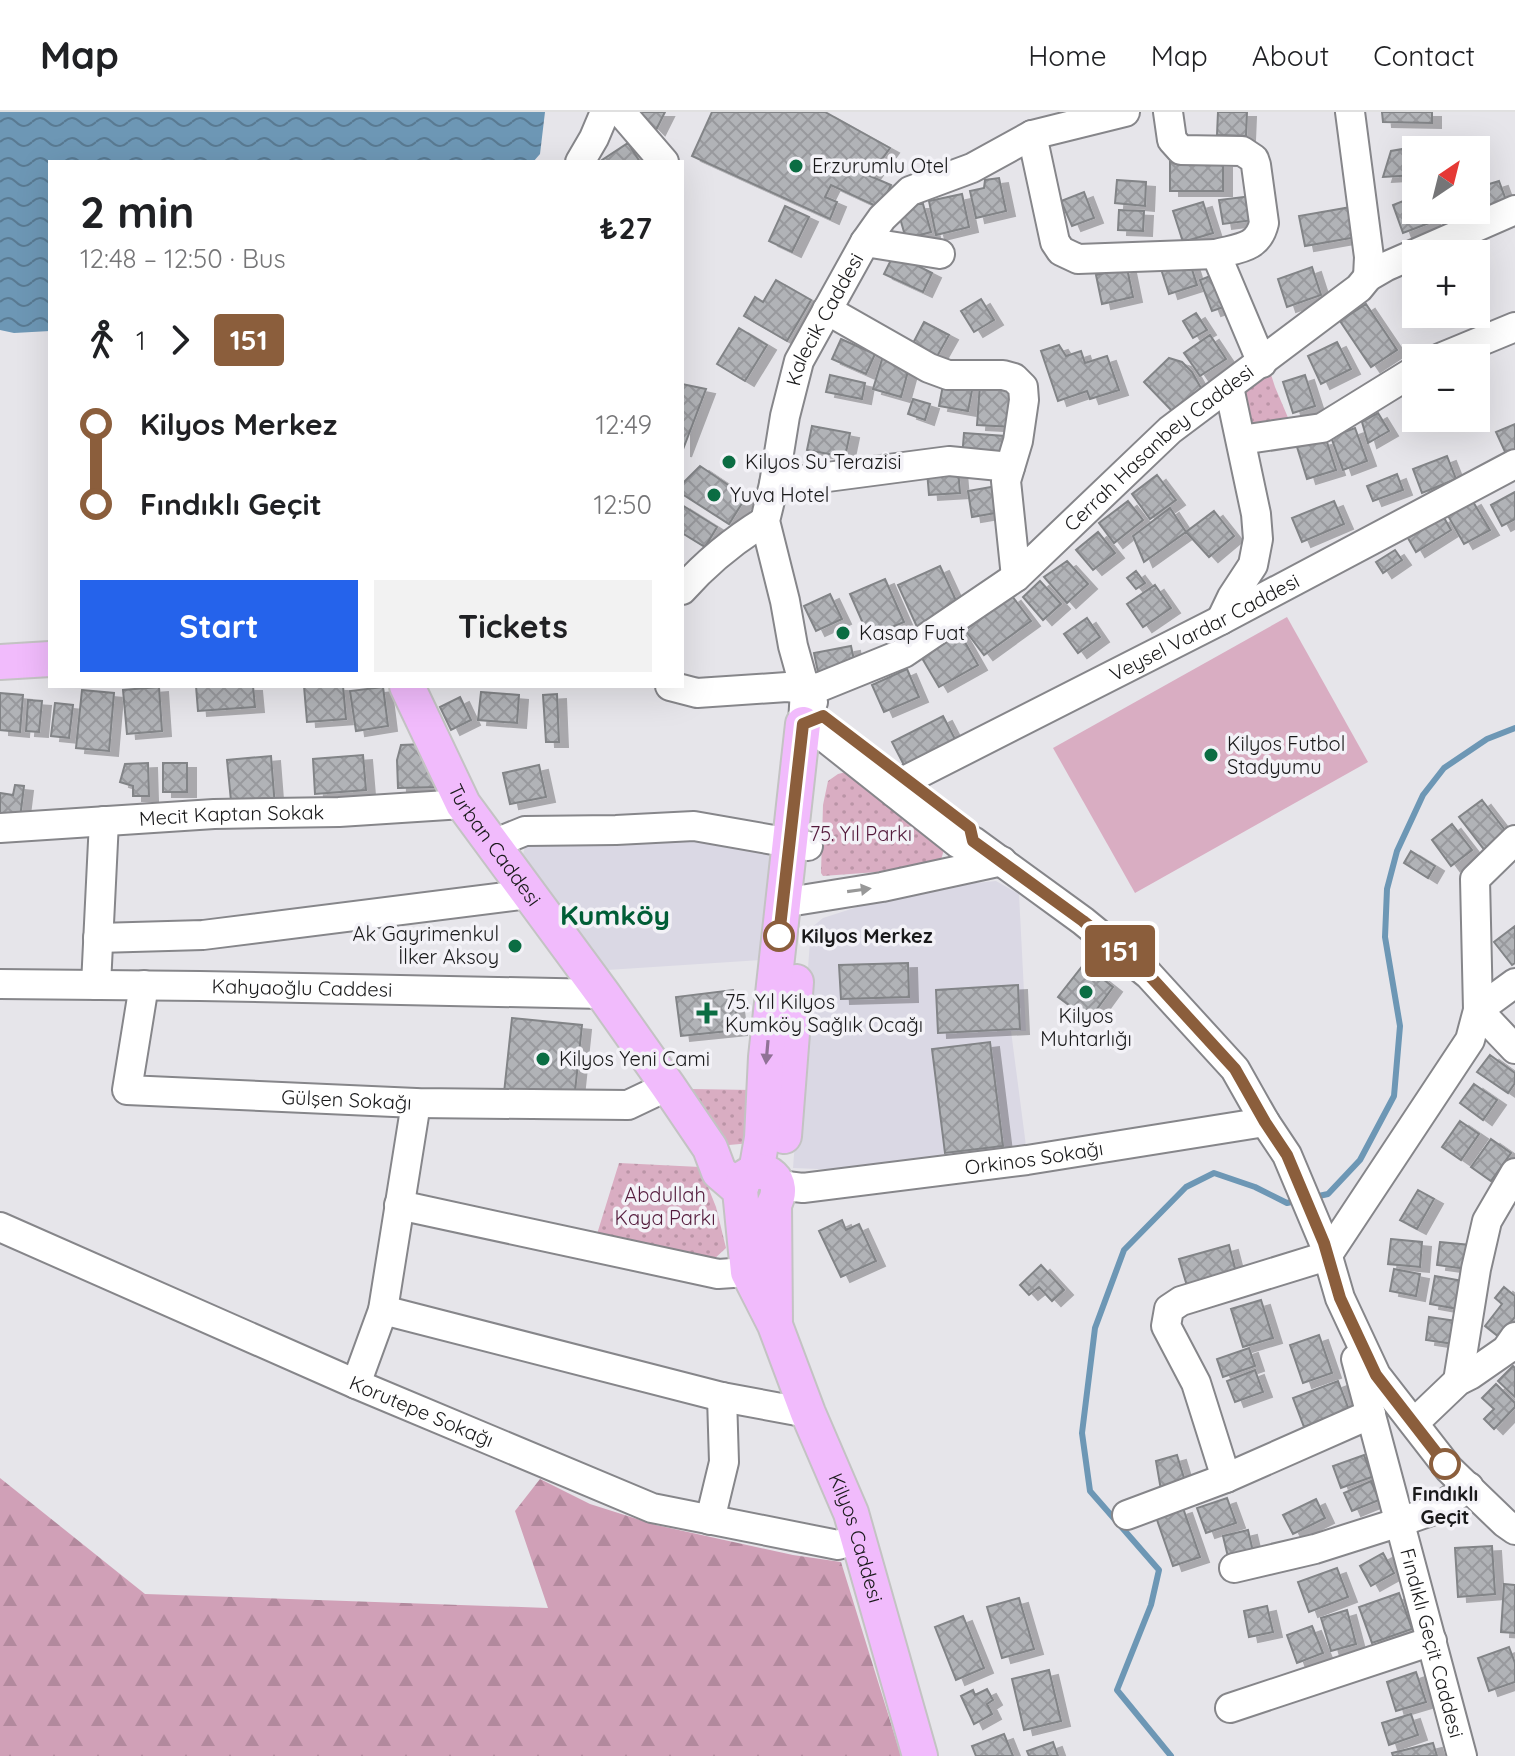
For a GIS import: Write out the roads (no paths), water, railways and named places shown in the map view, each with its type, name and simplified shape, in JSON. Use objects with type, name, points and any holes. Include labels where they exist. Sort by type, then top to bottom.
[{"type":"main road","points":[[0,662],[48,659]]},
{"type":"main road","name":"Turban Caddesi","points":[[408,688],[463,804],[603,994],[710,1148],[765,1188]]},
{"type":"main road","name":"Kalecik Caddesi","points":[[765,1188],[782,1163],[792,901],[815,724]]},
{"type":"main road","points":[[765,1188],[748,1272],[775,1325]]},
{"type":"main road","points":[[765,1188],[775,1325]]},
{"type":"main road","name":"Kilyos Caddesi","points":[[775,1325],[851,1513],[920,1756]]},
{"type":"street","points":[[581,160],[605,112]]},
{"type":"street","points":[[621,112],[662,160]]},
{"type":"street","name":"Kalecik Caddesi","points":[[815,724],[793,646],[765,521],[799,361],[865,242],[882,218],[910,191],[972,168],[1032,135],[1125,112]]},
{"type":"street","points":[[1032,135],[1055,242],[1061,251],[1070,256],[1078,259],[1216,254],[1257,241],[1264,223],[1254,159],[1242,151],[1181,150],[1172,140],[1168,112]]},
{"type":"street","points":[[1350,112],[1369,257],[1368,277]]},
{"type":"street","name":"Cerrah Hasanbey Caddesi","points":[[678,688],[697,693],[820,687],[904,653],[1016,577],[1170,430],[1262,363],[1359,288],[1368,277],[1515,210]]},
{"type":"street","points":[[865,242],[940,254]]},
{"type":"street","points":[[1216,254],[1262,363]]},
{"type":"street","points":[[827,310],[929,368],[948,375],[1003,375],[1014,378],[1023,387],[1018,441],[1006,481],[1016,577]]},
{"type":"street","points":[[1474,344],[1515,327]]},
{"type":"street","points":[[1241,440],[1322,428],[1402,379]]},
{"type":"street","points":[[1221,620],[1253,565],[1258,539],[1256,514],[1229,387]]},
{"type":"street","points":[[774,484],[949,461],[1010,467]]},
{"type":"street","name":"Veysel Vardar Caddesi","points":[[902,786],[1515,464]]},
{"type":"street","points":[[684,588],[741,536],[765,521]]},
{"type":"street","points":[[815,724],[902,786],[970,828],[973,841],[1083,921],[1149,975],[1235,1069],[1282,1158],[1340,1298],[1376,1375],[1449,1469],[1515,1530]]},
{"type":"street","name":"Mecit Kaptan Sokak","points":[[0,828],[214,814],[339,812],[463,804]]},
{"type":"street","points":[[96,985],[104,821]]},
{"type":"street","points":[[493,844],[525,831],[694,826],[798,844]]},
{"type":"street","points":[[1226,1478],[1196,1383],[1166,1326],[1169,1309],[1181,1301],[1321,1249],[1470,1040],[1478,1010],[1475,879],[1515,840]]},
{"type":"street","points":[[792,901],[882,887],[1002,861]]},
{"type":"street","points":[[98,938],[203,935],[529,894]]},
{"type":"street","points":[[1478,1010],[1515,983]]},
{"type":"street","name":"Kahyaoğlu Caddesi","points":[[0,984],[603,994]]},
{"type":"street","name":"Gülşen Sokağı","points":[[144,985],[127,1090],[416,1103],[628,1105],[668,1086]]},
{"type":"street","points":[[1478,1010],[1515,1049]]},
{"type":"street","points":[[356,1384],[383,1310],[416,1103]]},
{"type":"street","name":"Orkinos Sokağı","points":[[765,1188],[1027,1160],[1265,1122]]},
{"type":"street","points":[[1458,1381],[1487,1221],[1515,1173]]},
{"type":"street","points":[[399,1205],[718,1274],[748,1272]]},
{"type":"street","name":"Korutepe Sokağı","points":[[0,1227],[356,1384],[652,1508],[838,1545],[858,1538]]},
{"type":"street","name":"Fındıklı Geçit Caddesi","points":[[1340,1298],[1462,1756]]},
{"type":"street","points":[[383,1310],[722,1397],[808,1413]]},
{"type":"street","points":[[1414,1423],[1458,1381],[1506,1350],[1515,1337]]},
{"type":"street","points":[[710,1520],[724,1462],[722,1397]]},
{"type":"street","points":[[1127,1515],[1226,1478],[1371,1414]]},
{"type":"street","points":[[1234,1568],[1315,1549],[1400,1522],[1437,1509],[1469,1487]]},
{"type":"street","points":[[1230,1708],[1432,1641]]},
{"type":"water","points":[[0,112],[545,112],[540,154],[535,160],[48,160],[48,331],[14,333],[0,330]]},
{"type":"waterway","points":[[1314,1197],[1328,1194],[1360,1160],[1394,1096],[1400,1026],[1385,937],[1387,889],[1397,851],[1423,795],[1444,768],[1487,739],[1515,728]]},
{"type":"waterway","points":[[1171,1756],[1117,1690],[1151,1605],[1159,1570],[1090,1491],[1082,1433],[1095,1328],[1124,1250],[1186,1187],[1214,1173],[1255,1187],[1287,1203],[1299,1200]]},
{"type":"place","name":"Erzurumlu Otel","points":[[796,166]]},
{"type":"place","name":"Kilyos Su Terazisi","points":[[729,462]]},
{"type":"place","name":"Yuva Hotel","points":[[714,495]]},
{"type":"place","name":"Kasap Fuat","points":[[843,633]]},
{"type":"place","name":"Kilyos Futbol Stadyumu","points":[[1211,755]]},
{"type":"place","name":"Kilyos Merkez","points":[[779,936]]},
{"type":"place","name":"Ak Gayrimenkul İlker Aksoy","points":[[515,946]]},
{"type":"place","name":"Kilyos Muhtarlığı","points":[[1086,992]]},
{"type":"place","name":"75. Yıl Kilyos Kumköy Sağlık Ocağı","points":[[707,1013]]},
{"type":"place","name":"Kilyos Yeni Cami","points":[[543,1059]]},
{"type":"place","name":"Fındıklı Geçit","points":[[1445,1464]]},
{"type":"district","name":"Kumköy","points":[[615,915]]},
{"type":"park label","name":"75. Yıl Parkı","points":[[861,834]]},
{"type":"park label","name":"Abdullah Kaya Parkı","points":[[665,1206]]}]
